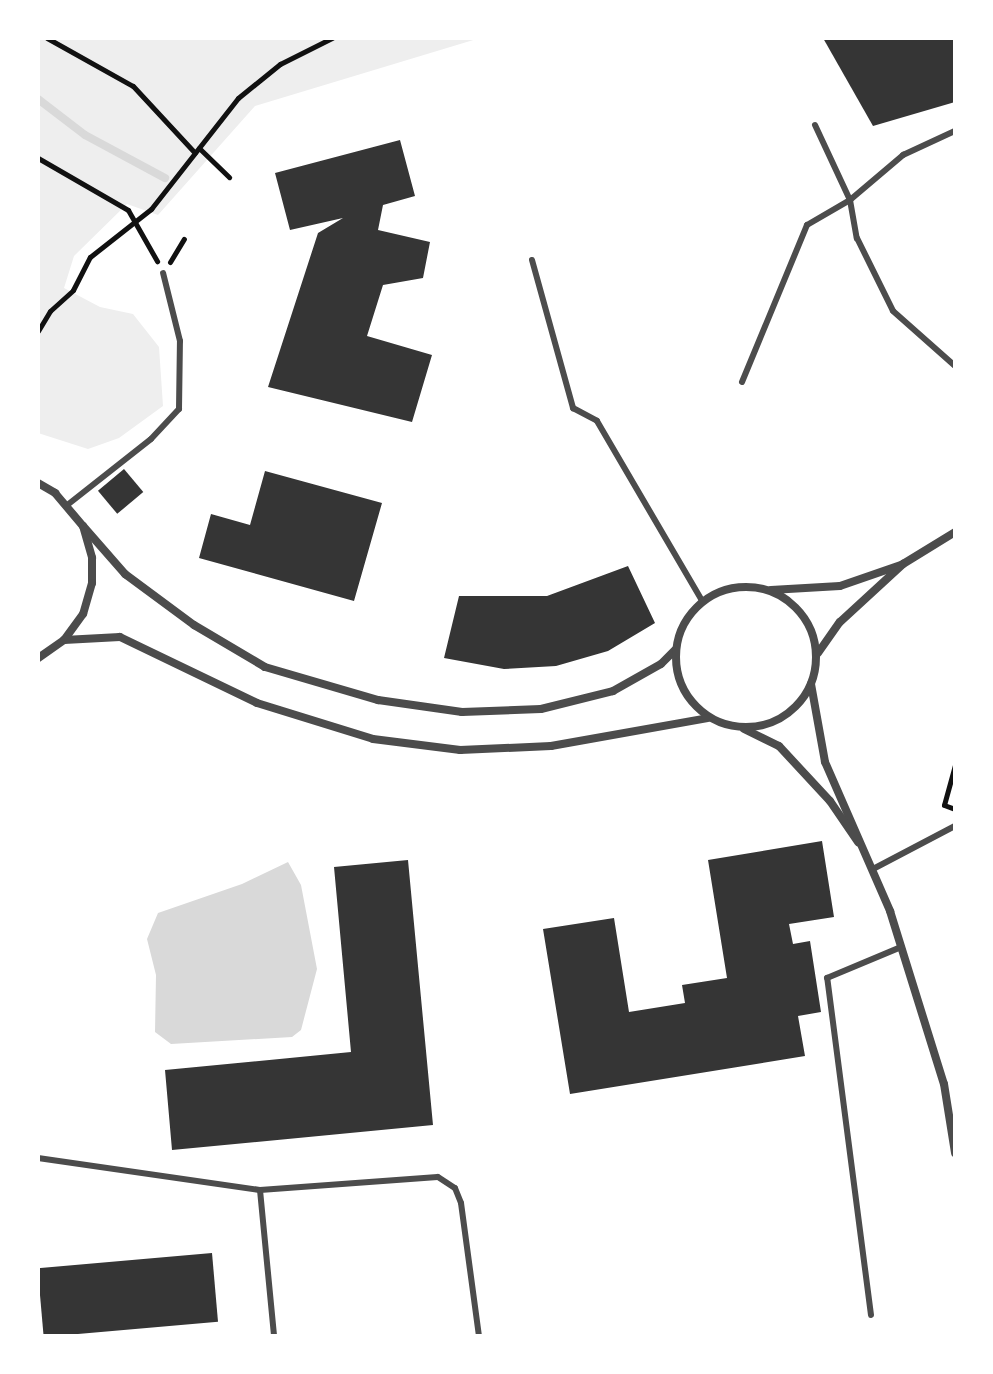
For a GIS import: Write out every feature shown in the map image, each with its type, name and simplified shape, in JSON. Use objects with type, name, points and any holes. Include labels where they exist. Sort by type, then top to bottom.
[{"type":"street","points":[[38,483],[66,506],[125,574],[206,632],[265,667],[378,700],[462,712],[541,709],[613,691],[661,664],[675,650]]},
{"type":"street","points":[[38,658],[64,640],[83,614],[92,583],[92,558],[83,526]]},
{"type":"street","points":[[955,532],[903,564],[840,622],[818,653],[811,684],[825,762],[873,869],[944,1084],[955,1153]]},
{"type":"street","points":[[708,718],[684,694],[675,650],[682,625],[702,601],[724,589],[840,586],[903,564]]},
{"type":"street","points":[[770,590],[802,614],[818,653]]},
{"type":"street","points":[[64,640],[120,637],[257,703],[373,739],[460,750],[551,746],[708,718],[741,728],[779,746],[830,801],[869,859]]},
{"type":"street","points":[[741,728],[781,719],[811,684]]},
{"type":"lane","points":[[815,125],[850,200],[857,238],[893,311],[955,366]]},
{"type":"lane","points":[[742,382],[807,225],[850,200],[903,155],[955,131]]},
{"type":"lane","points":[[532,260],[573,408],[597,421],[702,601]]},
{"type":"lane","points":[[66,506],[151,439],[179,409],[180,341],[163,273]]},
{"type":"lane","points":[[873,869],[955,826]]},
{"type":"lane","points":[[871,1315],[827,978],[901,947]]},
{"type":"lane","points":[[944,1084],[955,1087]]},
{"type":"lane","points":[[38,1158],[260,1190],[438,1177],[455,1188],[479,1336]]},
{"type":"lane","points":[[260,1190],[274,1336]]},
{"type":"path","points":[[47,38],[133,86],[197,150],[229,177]]},
{"type":"path","points":[[38,331],[50,311],[73,290],[90,257],[151,209],[238,98],[280,64],[332,38]]},
{"type":"path","points":[[38,158],[128,210],[163,273],[184,239]]},
{"type":"path","points":[[955,765],[944,805],[955,809]]},
{"type":"shaded area","points":[[38,38],[480,38],[255,106],[158,215],[127,204],[74,256],[64,288],[100,307],[133,314],[159,347],[163,406],[119,438],[88,449],[38,433]]},
{"type":"shaded area","points":[[288,862],[301,885],[317,969],[301,1030],[292,1037],[171,1044],[155,1032],[156,975],[147,939],[158,913],[242,884]]},
{"type":"building","points":[[823,38],[955,38],[955,102],[873,126]]},
{"type":"building","points":[[400,140],[415,196],[383,205],[378,230],[430,242],[423,278],[383,285],[367,336],[432,355],[412,422],[268,387],[318,233],[343,218],[290,230],[275,173]]},
{"type":"building","points":[[124,469],[143,492],[117,514],[98,491]]},
{"type":"building","points":[[265,471],[382,503],[354,601],[199,558],[211,514],[250,525]]},
{"type":"building","points":[[628,566],[655,623],[608,651],[556,666],[504,669],[444,658],[459,596],[547,596]]},
{"type":"building","points":[[822,841],[834,917],[789,924],[793,944],[810,941],[821,1012],[798,1016],[805,1056],[570,1094],[543,929],[614,918],[629,1012],[685,1003],[682,985],[727,978],[708,860]]},
{"type":"building","points":[[408,860],[433,1125],[172,1150],[165,1070],[351,1052],[334,867]]},
{"type":"building","points":[[212,1253],[218,1322],[44,1336],[38,1268]]},
{"type":"waterway","points":[[38,99],[85,135],[165,178]]}]
